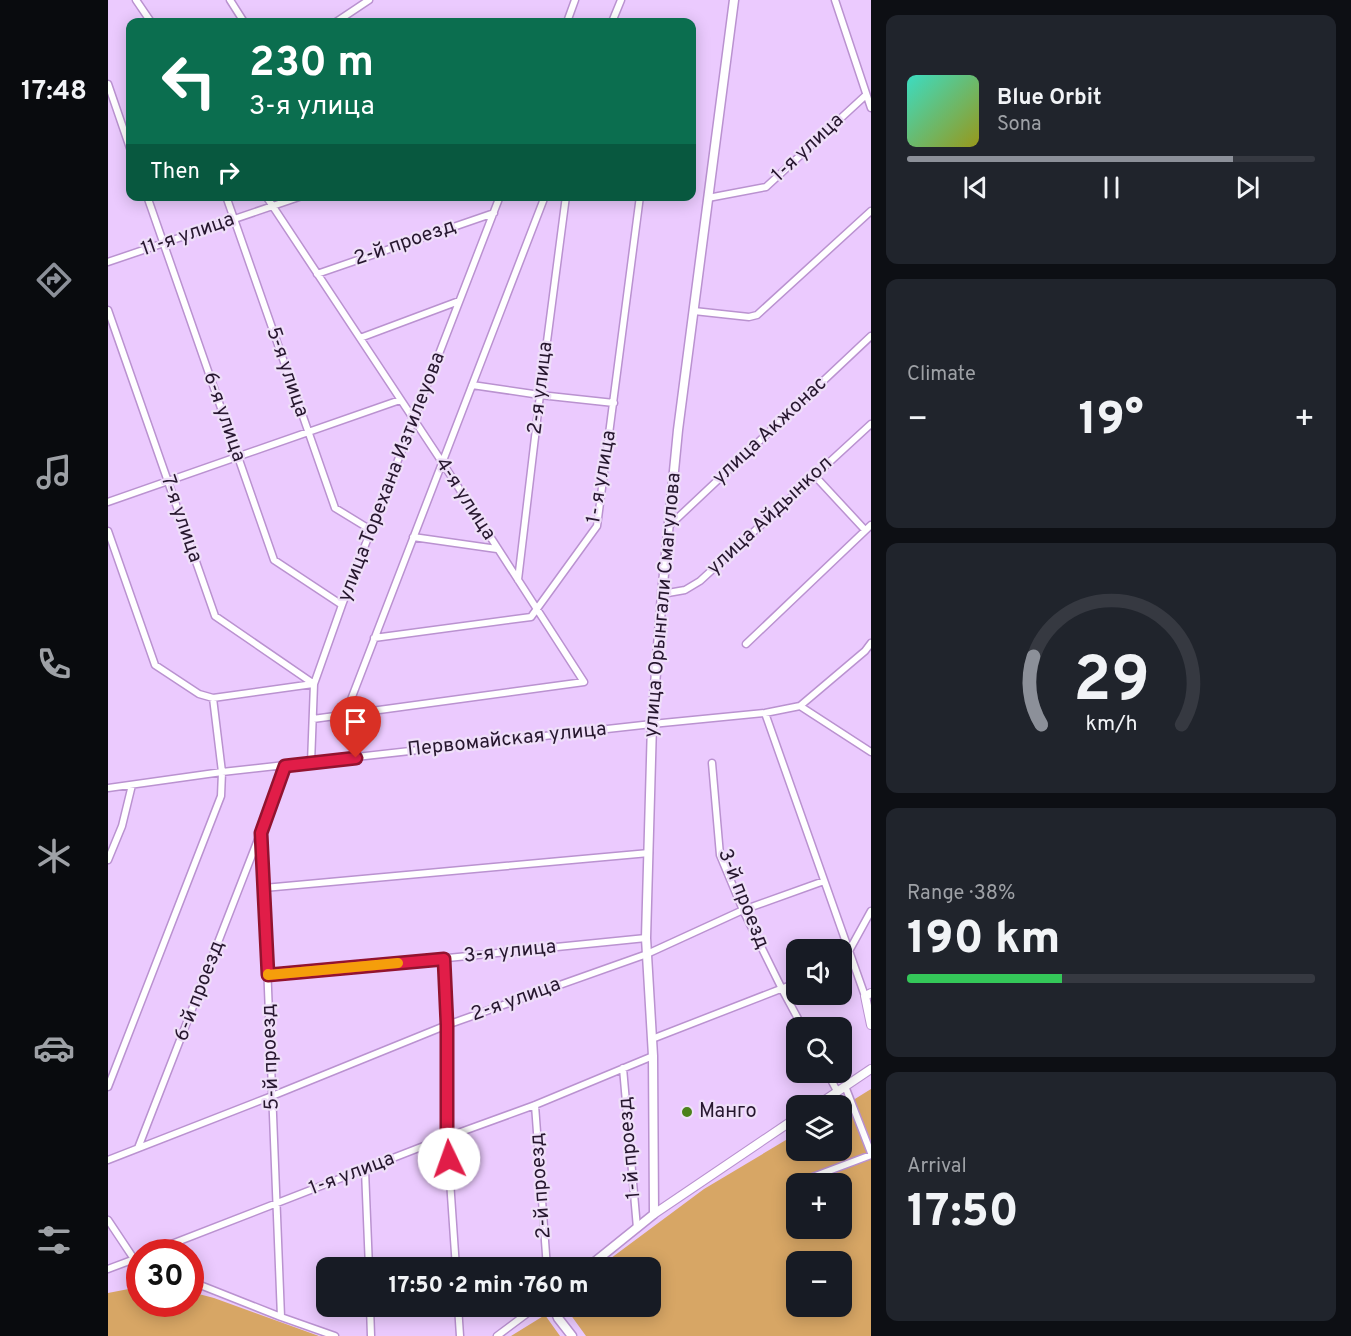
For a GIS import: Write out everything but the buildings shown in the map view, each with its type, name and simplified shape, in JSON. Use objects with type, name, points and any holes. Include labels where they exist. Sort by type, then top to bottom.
[{"type":"main road","name":"улица Орынгали Смагулова","points":[[654,1214],[653,1056],[645,938],[652,724],[678,430],[734,0]]},
{"type":"main road","points":[[601,1257],[654,1214]]},
{"type":"main road","points":[[558,1317],[572,1336]]},
{"type":"street","points":[[136,0],[148,18]]},
{"type":"street","points":[[230,0],[241,18]]},
{"type":"street","points":[[342,18],[369,0]]},
{"type":"street","points":[[568,18],[575,0]]},
{"type":"street","points":[[614,18],[621,0]]},
{"type":"street","points":[[835,0],[871,108]]},
{"type":"street","points":[[108,84],[126,136]]},
{"type":"street","name":"1-я улица","points":[[708,198],[766,186],[866,94]]},
{"type":"street","name":"6-я улица","points":[[149,201],[274,560],[342,605]]},
{"type":"street","name":"5-я улица","points":[[228,201],[334,508],[371,530]]},
{"type":"street","name":"4-я улица","points":[[270,201],[584,682],[345,715]]},
{"type":"street","name":"11-я улица","points":[[108,262],[288,201]]},
{"type":"street","name":"улица Торехана Изтилеуова","points":[[311,763],[314,684],[342,605],[498,201]]},
{"type":"street","name":"улица Торехана Изтилеуова","points":[[345,715],[543,201]]},
{"type":"street","name":"2-я улица","points":[[518,580],[565,201]]},
{"type":"street","name":"1- я улица","points":[[536,609],[597,526],[639,201]]},
{"type":"street","points":[[694,311],[748,317],[757,315],[871,212]]},
{"type":"street","name":"2-й проезд","points":[[317,274],[494,213]]},
{"type":"street","points":[[360,339],[459,301]]},
{"type":"street","name":"7-я улица","points":[[108,310],[215,616],[314,684]]},
{"type":"street","name":"улица Акжонас","points":[[669,526],[871,336]]},
{"type":"street","points":[[472,385],[614,404]]},
{"type":"street","points":[[108,502],[400,400]]},
{"type":"street","name":"улица Айдынкол","points":[[662,594],[685,590],[700,581],[871,424]]},
{"type":"street","points":[[746,644],[869,529],[814,475]]},
{"type":"street","points":[[108,531],[155,665],[200,694],[213,698],[314,684]]},
{"type":"street","points":[[413,537],[498,549]]},
{"type":"street","points":[[374,638],[531,617],[536,609]]},
{"type":"street","points":[[871,643],[865,651],[800,706],[871,752]]},
{"type":"street","points":[[108,1087],[220,796],[222,772],[213,698]]},
{"type":"street","name":"Первомайская улица","points":[[108,788],[222,772],[652,724],[765,714],[800,706]]},
{"type":"street","points":[[765,714],[845,939]]},
{"type":"street","points":[[312,719],[345,715]]},
{"type":"street","name":"3-й проезд","points":[[712,762],[720,855],[743,910],[797,1017]]},
{"type":"street","name":"5-й проезд","points":[[281,1317],[261,833],[285,766]]},
{"type":"street","points":[[108,860],[122,826],[132,785]]},
{"type":"street","name":"6-й проезд","points":[[138,1148],[261,833]]},
{"type":"street","points":[[264,888],[649,853]]},
{"type":"street","name":"2-я улица","points":[[108,1160],[447,1025],[647,954],[743,910],[824,881]]},
{"type":"street","points":[[852,946],[871,911]]},
{"type":"street","name":"3-я улица","points":[[268,975],[645,938]]},
{"type":"street","points":[[444,959],[447,1025],[447,1137],[455,1257]]},
{"type":"street","points":[[853,962],[868,994],[871,1026]]},
{"type":"street","points":[[652,1039],[786,987]]},
{"type":"street","name":"1-я улица","points":[[184,1239],[535,1105],[653,1056]]},
{"type":"street","name":"1-й проезд","points":[[623,1068],[637,1228]]},
{"type":"street","points":[[831,1095],[871,1070]]},
{"type":"street","points":[[833,1083],[837,1091]]},
{"type":"street","points":[[823,1173],[871,1154],[845,1086]]},
{"type":"street","name":"2-й проезд","points":[[535,1105],[546,1257]]},
{"type":"street","points":[[654,1214],[786,1126]]},
{"type":"street","points":[[365,1170],[369,1257]]},
{"type":"street","points":[[108,1220],[126,1243]]},
{"type":"street","points":[[108,1269],[126,1263]]},
{"type":"street","points":[[204,1287],[335,1336]]},
{"type":"street","points":[[370,1317],[371,1336]]},
{"type":"street","points":[[459,1317],[460,1336]]},
{"type":"street","points":[[497,1336],[522,1317]]},
{"type":"shaded area","points":[[871,1089],[871,1336],[586,1336],[572,1317],[661,1317],[661,1257],[612,1257],[704,1189],[786,1140],[786,1161],[852,1161],[852,1101]]},
{"type":"shaded area","points":[[126,1290],[126,1317],[204,1317],[204,1295],[319,1336],[108,1336],[108,1293]]},
{"type":"shaded area","points":[[542,1317],[546,1317],[560,1336],[511,1336]]},
{"type":"slow traffic","points":[[268,974],[398,963]]},
{"type":"place","name":"Манго","points":[[687,1112]]},
{"type":"route","points":[[356,758],[285,766],[261,833],[268,975],[444,959],[449,1159]]}]
